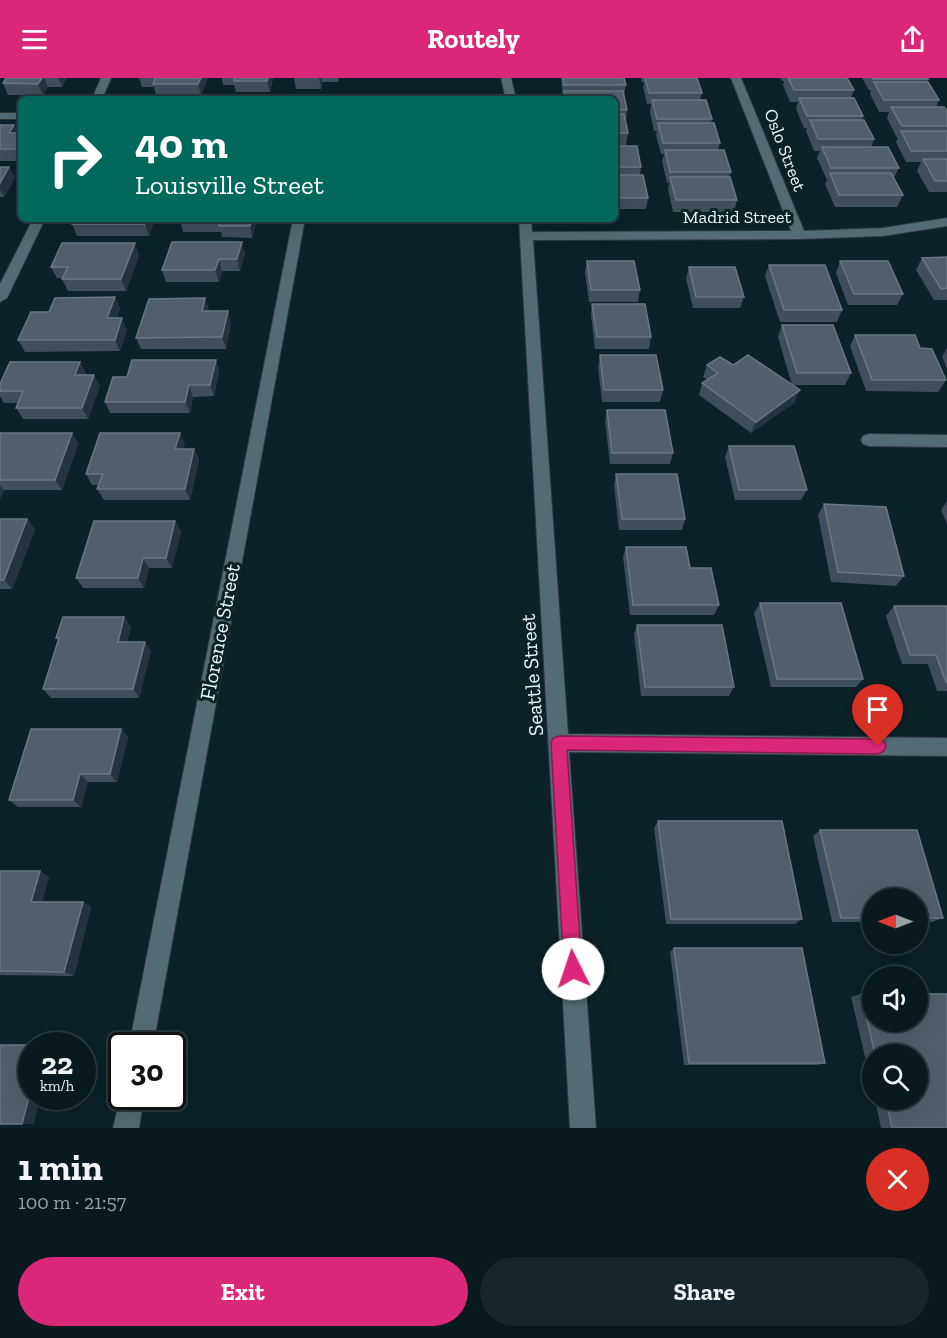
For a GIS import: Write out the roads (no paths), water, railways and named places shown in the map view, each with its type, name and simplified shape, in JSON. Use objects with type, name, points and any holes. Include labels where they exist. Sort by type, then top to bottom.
[{"type":"street","points":[[98,96],[106,78]]},
{"type":"street","points":[[506,78],[510,96]]},
{"type":"street","name":"Oslo Street","points":[[736,78],[798,235]]},
{"type":"street","points":[[0,116],[18,116]]},
{"type":"street","points":[[0,298],[38,222]]},
{"type":"street","name":"Florence Street","points":[[144,1032],[298,222]]},
{"type":"street","name":"Madrid Street","points":[[526,228],[798,235],[883,232],[947,222]]},
{"type":"street","name":"Seattle Street","points":[[526,228],[583,1128]]},
{"type":"street","points":[[869,441],[947,441]]},
{"type":"street","points":[[559,743],[947,747]]},
{"type":"street","points":[[126,1128],[129,1110]]}]
